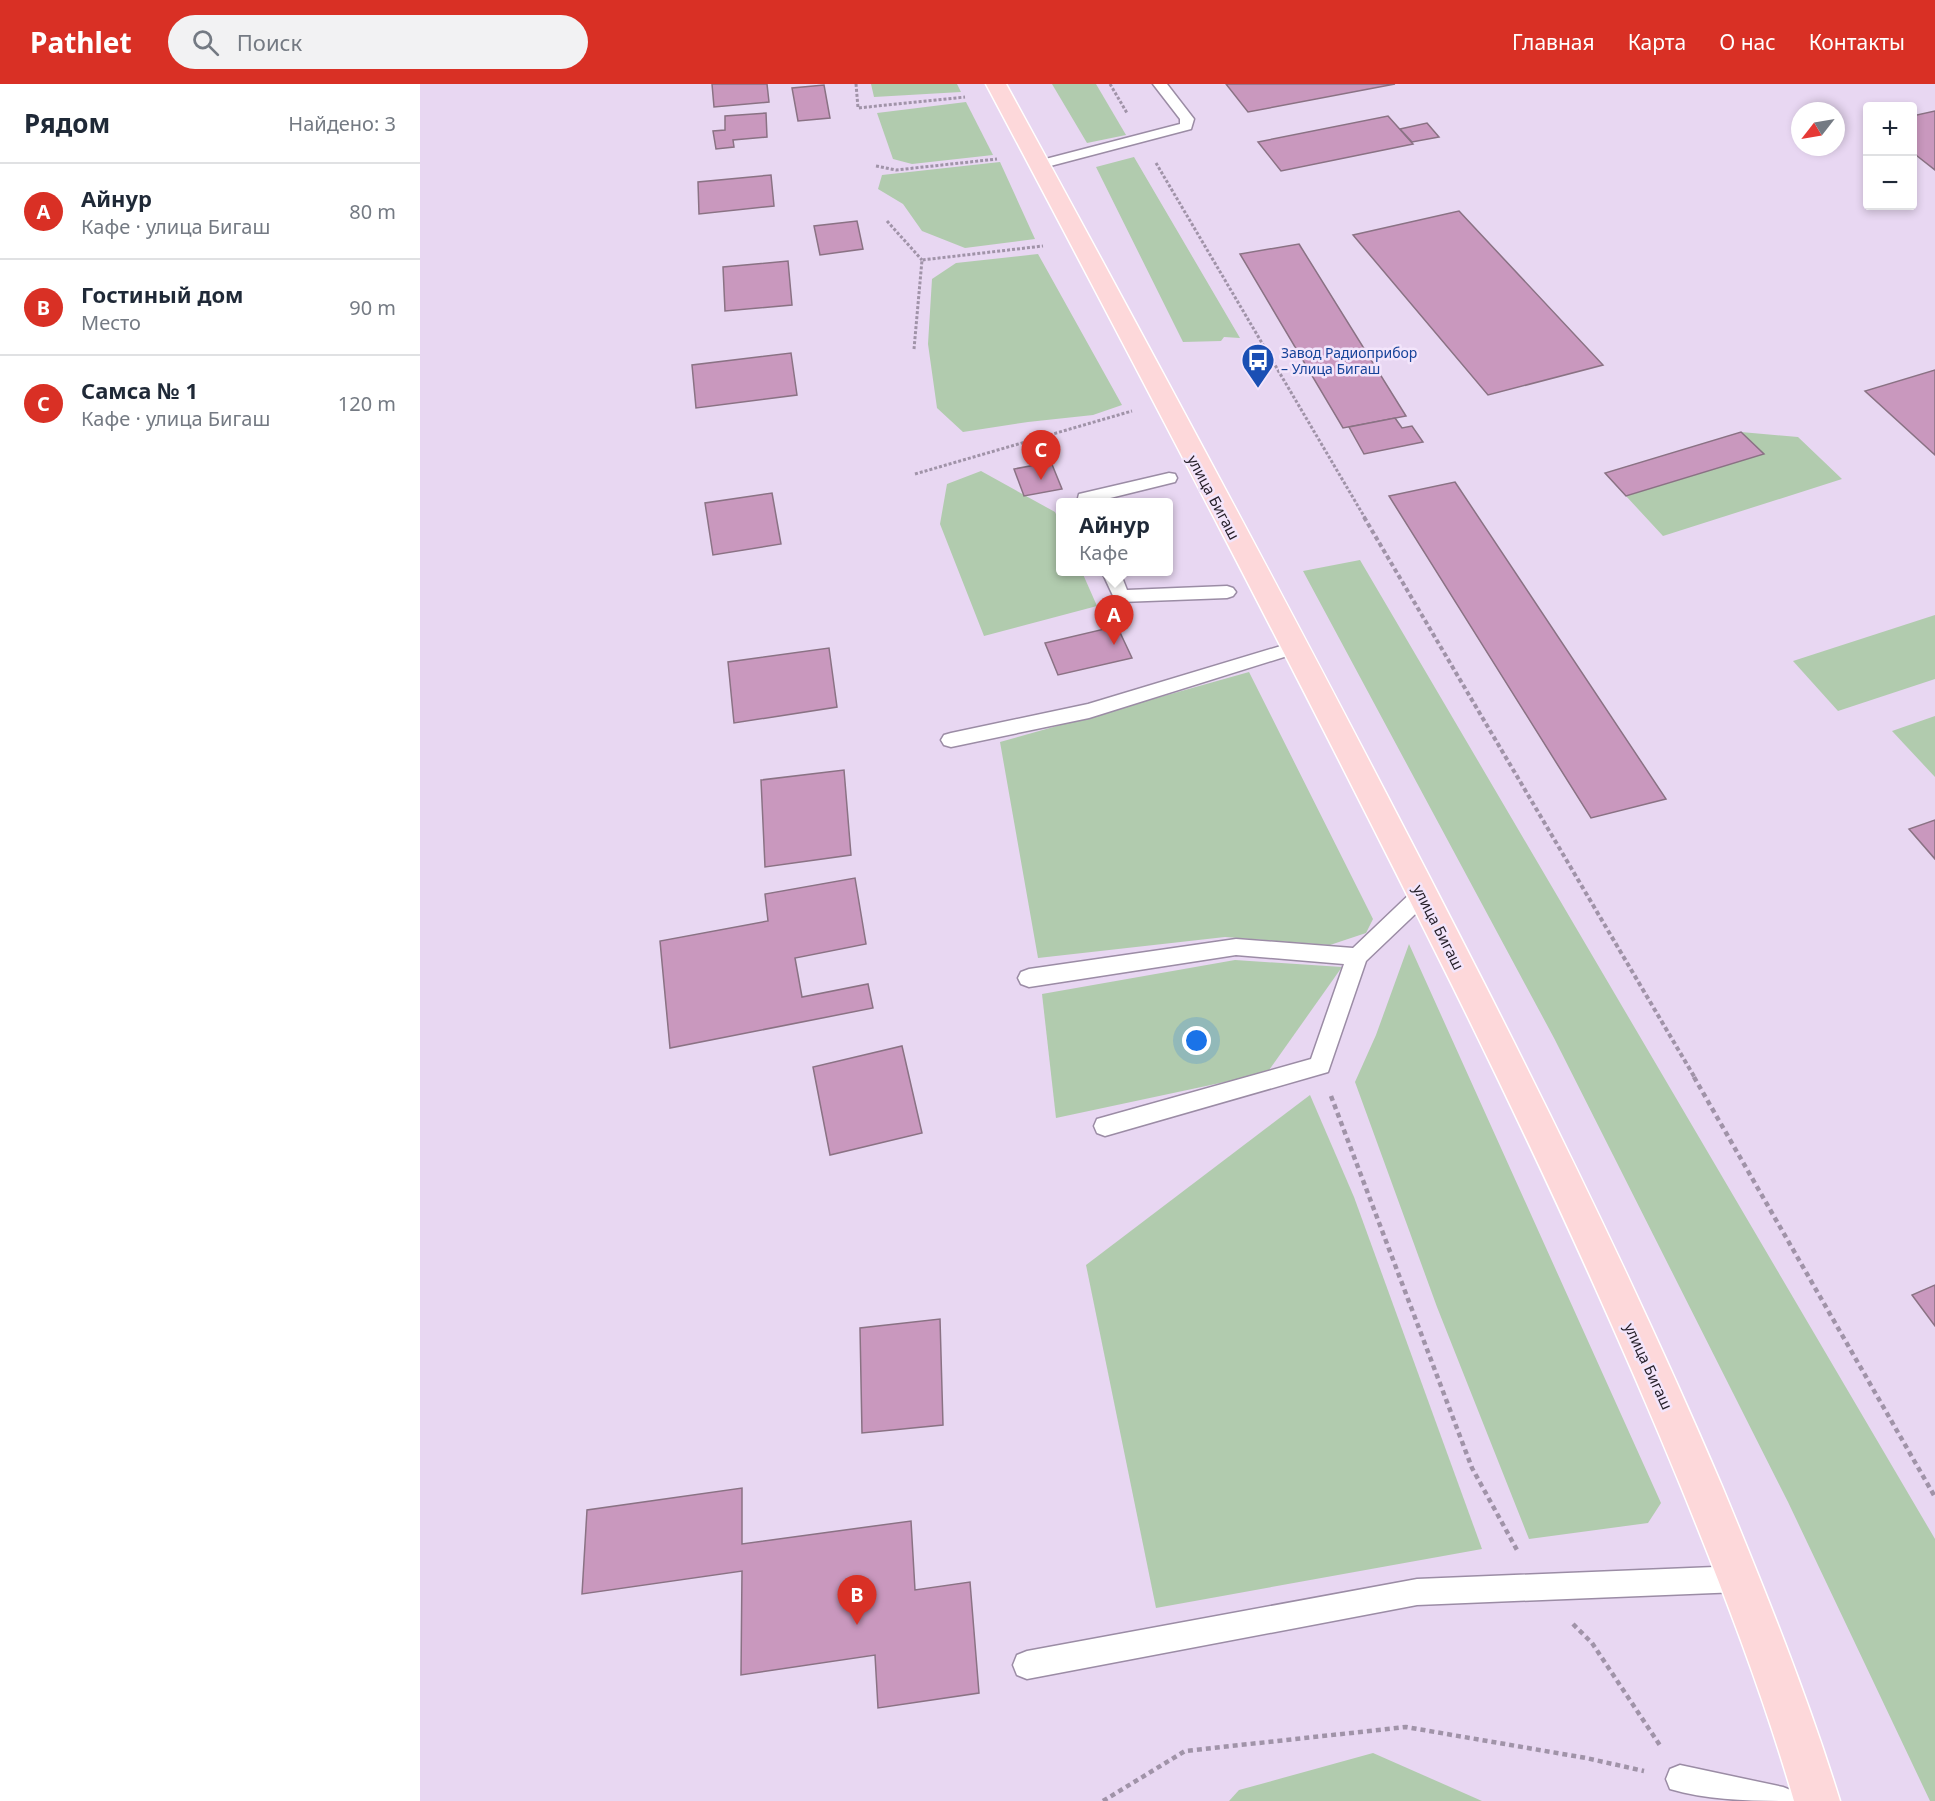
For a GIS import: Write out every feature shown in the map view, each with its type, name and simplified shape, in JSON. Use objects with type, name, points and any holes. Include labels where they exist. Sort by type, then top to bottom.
[{"type":"main road","name":"улица Бигаш","points":[[999,89],[1423,894],[1552,1153],[1676,1423],[1738,1579],[1807,1765],[1816,1801]]},
{"type":"lane","points":[[1037,160],[1142,138],[1186,126],[1186,119],[1161,84]]},
{"type":"lane","points":[[1085,498],[1169,478]]},
{"type":"lane","points":[[1114,576],[1121,596],[1227,592]]},
{"type":"lane","points":[[951,740],[1089,711],[1294,648]]},
{"type":"lane","points":[[1105,1126],[1320,1066],[1357,957],[1423,894]]},
{"type":"lane","points":[[1029,978],[1236,947],[1357,957]]},
{"type":"lane","points":[[1027,1665],[1417,1592],[1738,1579]]},
{"type":"lane","points":[[1680,1779],[1783,1801]]},
{"type":"path","points":[[856,84],[858,108],[999,89]]},
{"type":"path","points":[[1110,84],[1703,1092],[1935,1497]]},
{"type":"path","points":[[876,166],[896,170],[1037,160]]},
{"type":"path","points":[[887,221],[922,260],[914,349]]},
{"type":"path","points":[[922,260],[1079,241]]},
{"type":"path","points":[[915,474],[1164,402]]},
{"type":"path","points":[[1320,1066],[1472,1468],[1537,1587],[1592,1643],[1680,1779]]},
{"type":"path","points":[[1103,1801],[1185,1751],[1406,1727],[1586,1758],[1680,1779]]},
{"type":"green space","points":[[871,84],[957,84],[961,92],[874,97]]},
{"type":"green space","points":[[1052,84],[1096,84],[1126,135],[1087,143]]},
{"type":"green space","points":[[966,102],[993,155],[912,164],[893,159],[877,113]]},
{"type":"green space","points":[[1134,157],[1240,338],[1224,337],[1221,341],[1183,342],[1096,167]]},
{"type":"green space","points":[[1000,162],[1035,239],[965,248],[922,231],[903,204],[878,189],[882,175]]},
{"type":"green space","points":[[1038,254],[1122,405],[1093,415],[963,432],[937,408],[928,344],[932,279],[956,263]]},
{"type":"green space","points":[[1741,432],[1798,437],[1842,479],[1663,536],[1626,496],[1763,453]]},
{"type":"green space","points":[[981,471],[1055,512],[1056,576],[1084,576],[1097,606],[984,636],[940,524],[947,484]]},
{"type":"green space","points":[[1360,560],[1935,1539],[1935,1801],[1930,1801],[1788,1502],[1554,1038],[1303,571]]},
{"type":"green space","points":[[1935,615],[1935,679],[1838,711],[1793,661]]},
{"type":"green space","points":[[1249,672],[1373,919],[1366,933],[1330,945],[1225,937],[1038,958],[1000,742]]},
{"type":"green space","points":[[1935,716],[1935,777],[1892,731]]},
{"type":"green space","points":[[1409,944],[1661,1503],[1648,1523],[1529,1539],[1437,1307],[1355,1082],[1376,1035]]},
{"type":"green space","points":[[1235,960],[1342,967],[1267,1073],[1056,1118],[1042,994]]},
{"type":"green space","points":[[1310,1095],[1354,1197],[1482,1549],[1156,1608],[1086,1265]]},
{"type":"green space","points":[[1373,1753],[1482,1801],[1229,1801],[1239,1790]]},
{"type":"building","points":[[712,84],[767,84],[769,102],[714,107]]},
{"type":"building","points":[[1226,84],[1395,84],[1248,112]]},
{"type":"building","points":[[824,85],[830,118],[798,121],[792,88]]},
{"type":"building","points":[[1935,111],[1935,170],[1917,156],[1917,115]]},
{"type":"building","points":[[766,113],[767,137],[733,140],[734,147],[716,149],[713,131],[725,130],[725,116]]},
{"type":"building","points":[[1388,116],[1413,144],[1281,171],[1258,142]]},
{"type":"building","points":[[1427,123],[1439,137],[1412,142],[1400,129]]},
{"type":"building","points":[[771,175],[774,206],[699,214],[698,182]]},
{"type":"building","points":[[1459,211],[1603,365],[1488,395],[1353,235]]},
{"type":"building","points":[[857,221],[863,249],[820,255],[814,226]]},
{"type":"building","points":[[1299,244],[1406,416],[1343,428],[1240,254]]},
{"type":"building","points":[[788,261],[792,305],[725,311],[723,267]]},
{"type":"building","points":[[791,353],[797,395],[696,408],[692,365]]},
{"type":"building","points":[[1935,370],[1935,455],[1865,391]]},
{"type":"building","points":[[1395,418],[1402,428],[1412,426],[1423,442],[1364,454],[1349,427]]},
{"type":"building","points":[[1741,432],[1764,454],[1626,496],[1605,473]]},
{"type":"building","points":[[1051,462],[1062,489],[1024,496],[1014,469]]},
{"type":"building","points":[[1455,482],[1666,799],[1591,818],[1389,496]]},
{"type":"building","points":[[772,493],[781,544],[713,555],[705,503]]},
{"type":"building","points":[[1117,626],[1132,658],[1058,675],[1045,643]]},
{"type":"building","points":[[829,648],[837,707],[734,723],[728,662]]},
{"type":"building","points":[[844,770],[851,855],[765,867],[761,780]]},
{"type":"building","points":[[1935,820],[1935,859],[1909,829]]},
{"type":"building","points":[[855,878],[866,944],[795,958],[802,997],[868,984],[873,1008],[670,1048],[660,941],[768,921],[765,894]]},
{"type":"building","points":[[902,1046],[922,1133],[830,1155],[813,1067]]},
{"type":"building","points":[[1935,1285],[1935,1326],[1912,1295]]},
{"type":"building","points":[[940,1319],[943,1425],[862,1433],[860,1328]]},
{"type":"building","points":[[742,1488],[742,1544],[911,1521],[915,1590],[970,1582],[979,1693],[878,1708],[875,1655],[741,1675],[742,1571],[582,1594],[587,1510]]},
{"type":"place","name":"Завод Радиоприбор – Улица Бигаш","points":[[1258,389]]},
{"type":"place","name":"Самса № 1","points":[[1041,480]]},
{"type":"place","name":"Айнур","points":[[1114,645]]},
{"type":"place","name":"Гостиный дом","points":[[857,1625]]}]
